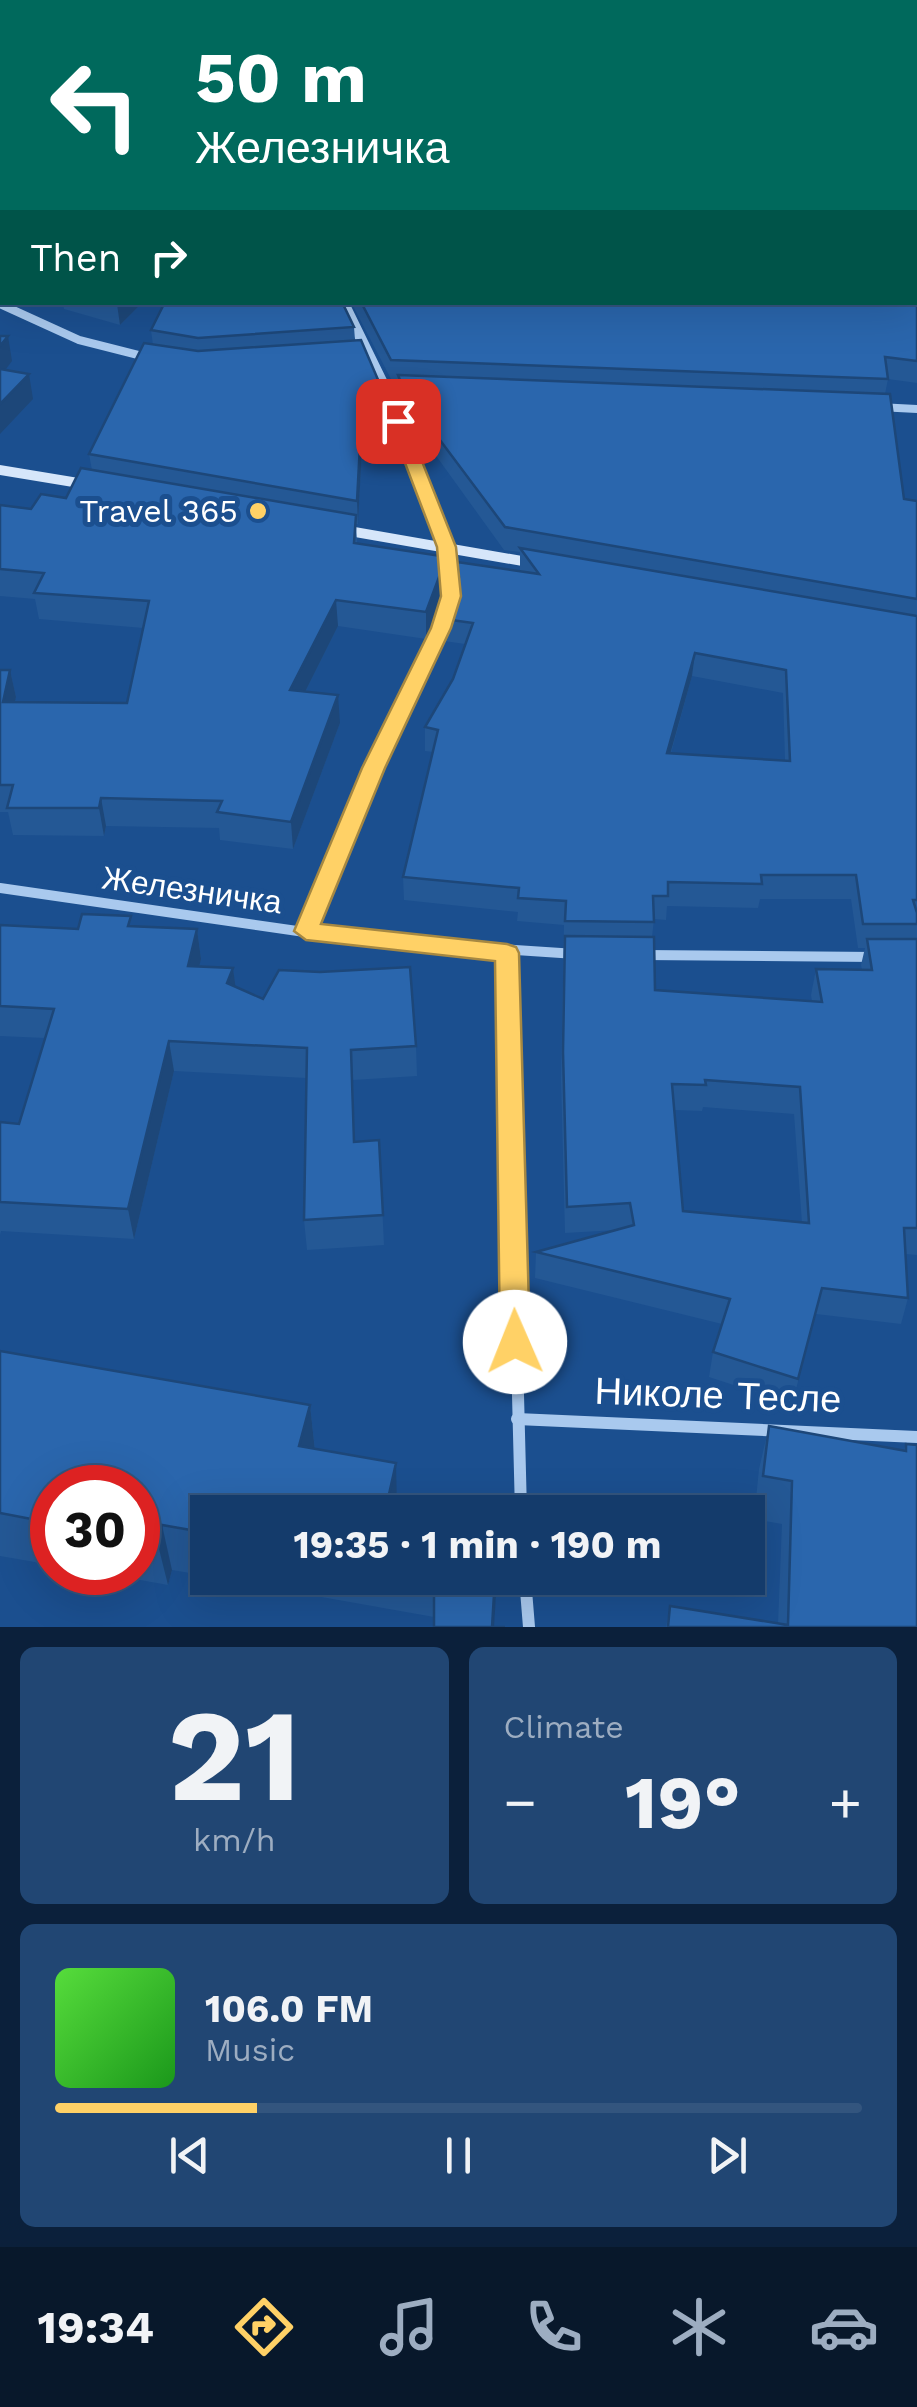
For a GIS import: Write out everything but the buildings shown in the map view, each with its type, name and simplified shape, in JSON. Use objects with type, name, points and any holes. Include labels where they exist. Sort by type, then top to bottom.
[{"type":"main road","points":[[0,470],[114,489]]},
{"type":"main road","points":[[318,525],[564,568]]},
{"type":"street","points":[[2,305],[79,340],[157,360]]},
{"type":"street","points":[[306,931],[374,768],[441,628],[451,596],[447,547],[392,388],[345,305]]},
{"type":"street","points":[[354,356],[370,354]]},
{"type":"street","points":[[870,407],[917,408]]},
{"type":"street","name":"Железничка","points":[[0,888],[306,931],[507,953],[584,954]]},
{"type":"street","points":[[507,953],[520,1495]]},
{"type":"street","points":[[623,954],[894,957]]},
{"type":"street","name":"Николе Тесле","points":[[517,1419],[917,1436]]},
{"type":"street","points":[[525,1595],[528,1627]]},
{"type":"place","name":"Travel 365","points":[[258,511]]},
{"type":"route","points":[[398,421],[447,547],[451,596],[441,628],[374,768],[306,931],[507,953],[515,1342]]}]
